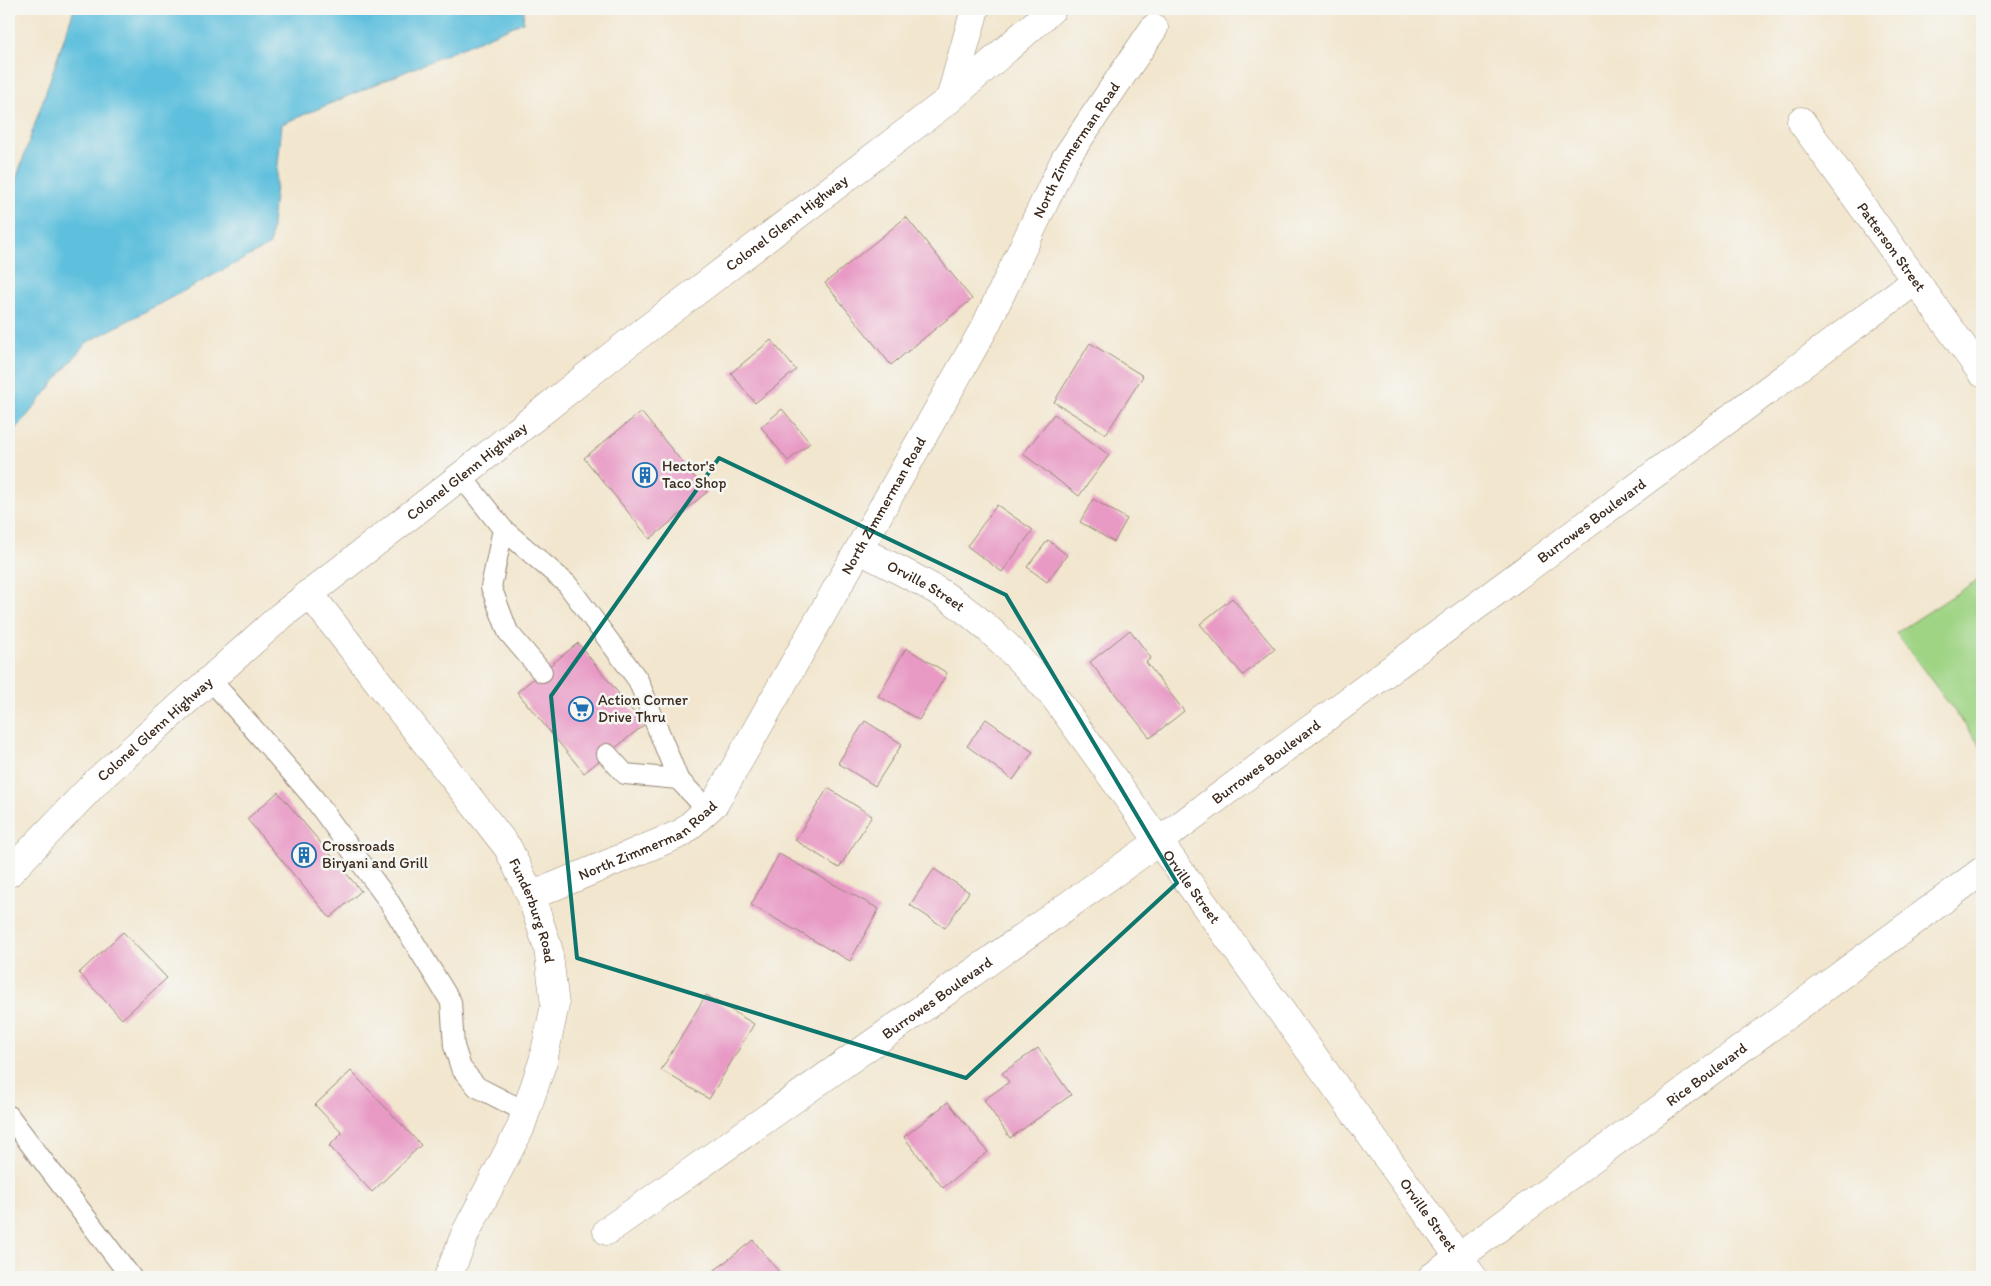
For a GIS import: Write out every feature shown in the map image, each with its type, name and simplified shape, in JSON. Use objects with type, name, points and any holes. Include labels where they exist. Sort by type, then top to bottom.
[{"type":"street","points":[[950,99],[975,9]]},
{"type":"street","name":"Colonel Glenn Highway","points":[[9,873],[98,780],[280,616],[461,476],[618,351],[950,99],[1052,9]]},
{"type":"street","name":"North Zimmerman Road","points":[[531,896],[682,833],[715,804],[986,326],[1065,159],[1154,28]]},
{"type":"street","name":"Patterson Street","points":[[1801,121],[1982,374]]},
{"type":"street","name":"Burrowes Boulevard","points":[[607,1231],[1158,842],[1915,281]]},
{"type":"street","name":"Orville Street","points":[[860,550],[944,595],[975,617],[1010,647],[1056,699],[1466,1267]]},
{"type":"street","name":"Funderburg Road","points":[[309,592],[508,848],[531,896],[548,948],[554,1005],[543,1061],[520,1129],[466,1232],[448,1277]]},
{"type":"street","name":"Rice Boulevard","points":[[1432,1277],[1466,1267],[1982,871]]},
{"type":"lane","points":[[461,476],[503,529],[567,584],[638,680],[678,778],[708,810]]},
{"type":"lane","points":[[503,529],[491,587],[508,632],[542,672]]},
{"type":"lane","points":[[210,679],[312,796],[388,900],[450,1002],[454,1046],[462,1068],[477,1087],[526,1112]]},
{"type":"lane","points":[[607,754],[625,774],[678,778]]},
{"type":"lane","points":[[9,1116],[131,1277]]},
{"type":"highlighted area","points":[[719,458],[1006,595],[1177,883],[966,1078],[577,958],[551,696]]},
{"type":"green space","points":[[1982,577],[1982,748],[1896,633]]},
{"type":"water","points":[[74,9],[524,9],[523,22],[282,124],[270,245],[86,343],[9,438],[9,200]]},
{"type":"building","points":[[906,217],[972,299],[891,365],[825,283]]},
{"type":"building","points":[[771,340],[796,370],[755,403],[731,373]]},
{"type":"building","points":[[1090,343],[1143,376],[1106,434],[1054,402]]},
{"type":"building","points":[[782,409],[810,443],[788,461],[761,427]]},
{"type":"building","name":"Hector's Taco Shop","points":[[641,412],[707,492],[650,539],[584,458]]},
{"type":"building","points":[[1054,414],[1109,455],[1079,496],[1023,454]]},
{"type":"building","points":[[1093,499],[1127,519],[1114,542],[1080,522]]},
{"type":"building","points":[[997,505],[1033,530],[1002,572],[967,546]]},
{"type":"building","points":[[1048,540],[1067,555],[1047,582],[1027,567]]},
{"type":"building","points":[[1232,598],[1275,649],[1243,675],[1200,624]]},
{"type":"building","points":[[1130,630],[1151,658],[1146,662],[1184,711],[1150,738],[1090,662]]},
{"type":"building","points":[[578,643],[644,725],[584,773],[517,692]]},
{"type":"building","points":[[906,648],[947,673],[919,720],[878,696]]},
{"type":"building","points":[[986,719],[1033,752],[1013,780],[967,746]]},
{"type":"building","points":[[865,721],[902,744],[875,786],[838,763]]},
{"type":"building","points":[[828,788],[872,816],[839,868],[795,840]]},
{"type":"building","name":"Crossroads Biryani and Grill","points":[[278,792],[361,891],[330,918],[247,819]]},
{"type":"building","points":[[779,854],[879,909],[850,961],[751,905]]},
{"type":"building","points":[[934,869],[969,892],[945,928],[910,905]]},
{"type":"building","points":[[123,932],[167,978],[122,1019],[79,973]]},
{"type":"building","points":[[706,995],[754,1024],[709,1099],[661,1070]]},
{"type":"building","points":[[1038,1048],[1071,1095],[1010,1138],[984,1100],[1009,1082],[1002,1073]]},
{"type":"building","points":[[351,1071],[421,1145],[372,1192],[329,1146],[342,1133],[315,1105]]},
{"type":"building","points":[[948,1102],[988,1152],[943,1188],[904,1137]]},
{"type":"building","points":[[753,1240],[783,1277],[706,1277]]},
{"type":"place","name":"Hector's Taco Shop","points":[[645,475]]},
{"type":"place","name":"Action Corner Drive Thru","points":[[581,709]]},
{"type":"place","name":"Crossroads Biryani and Grill","points":[[304,855]]}]
